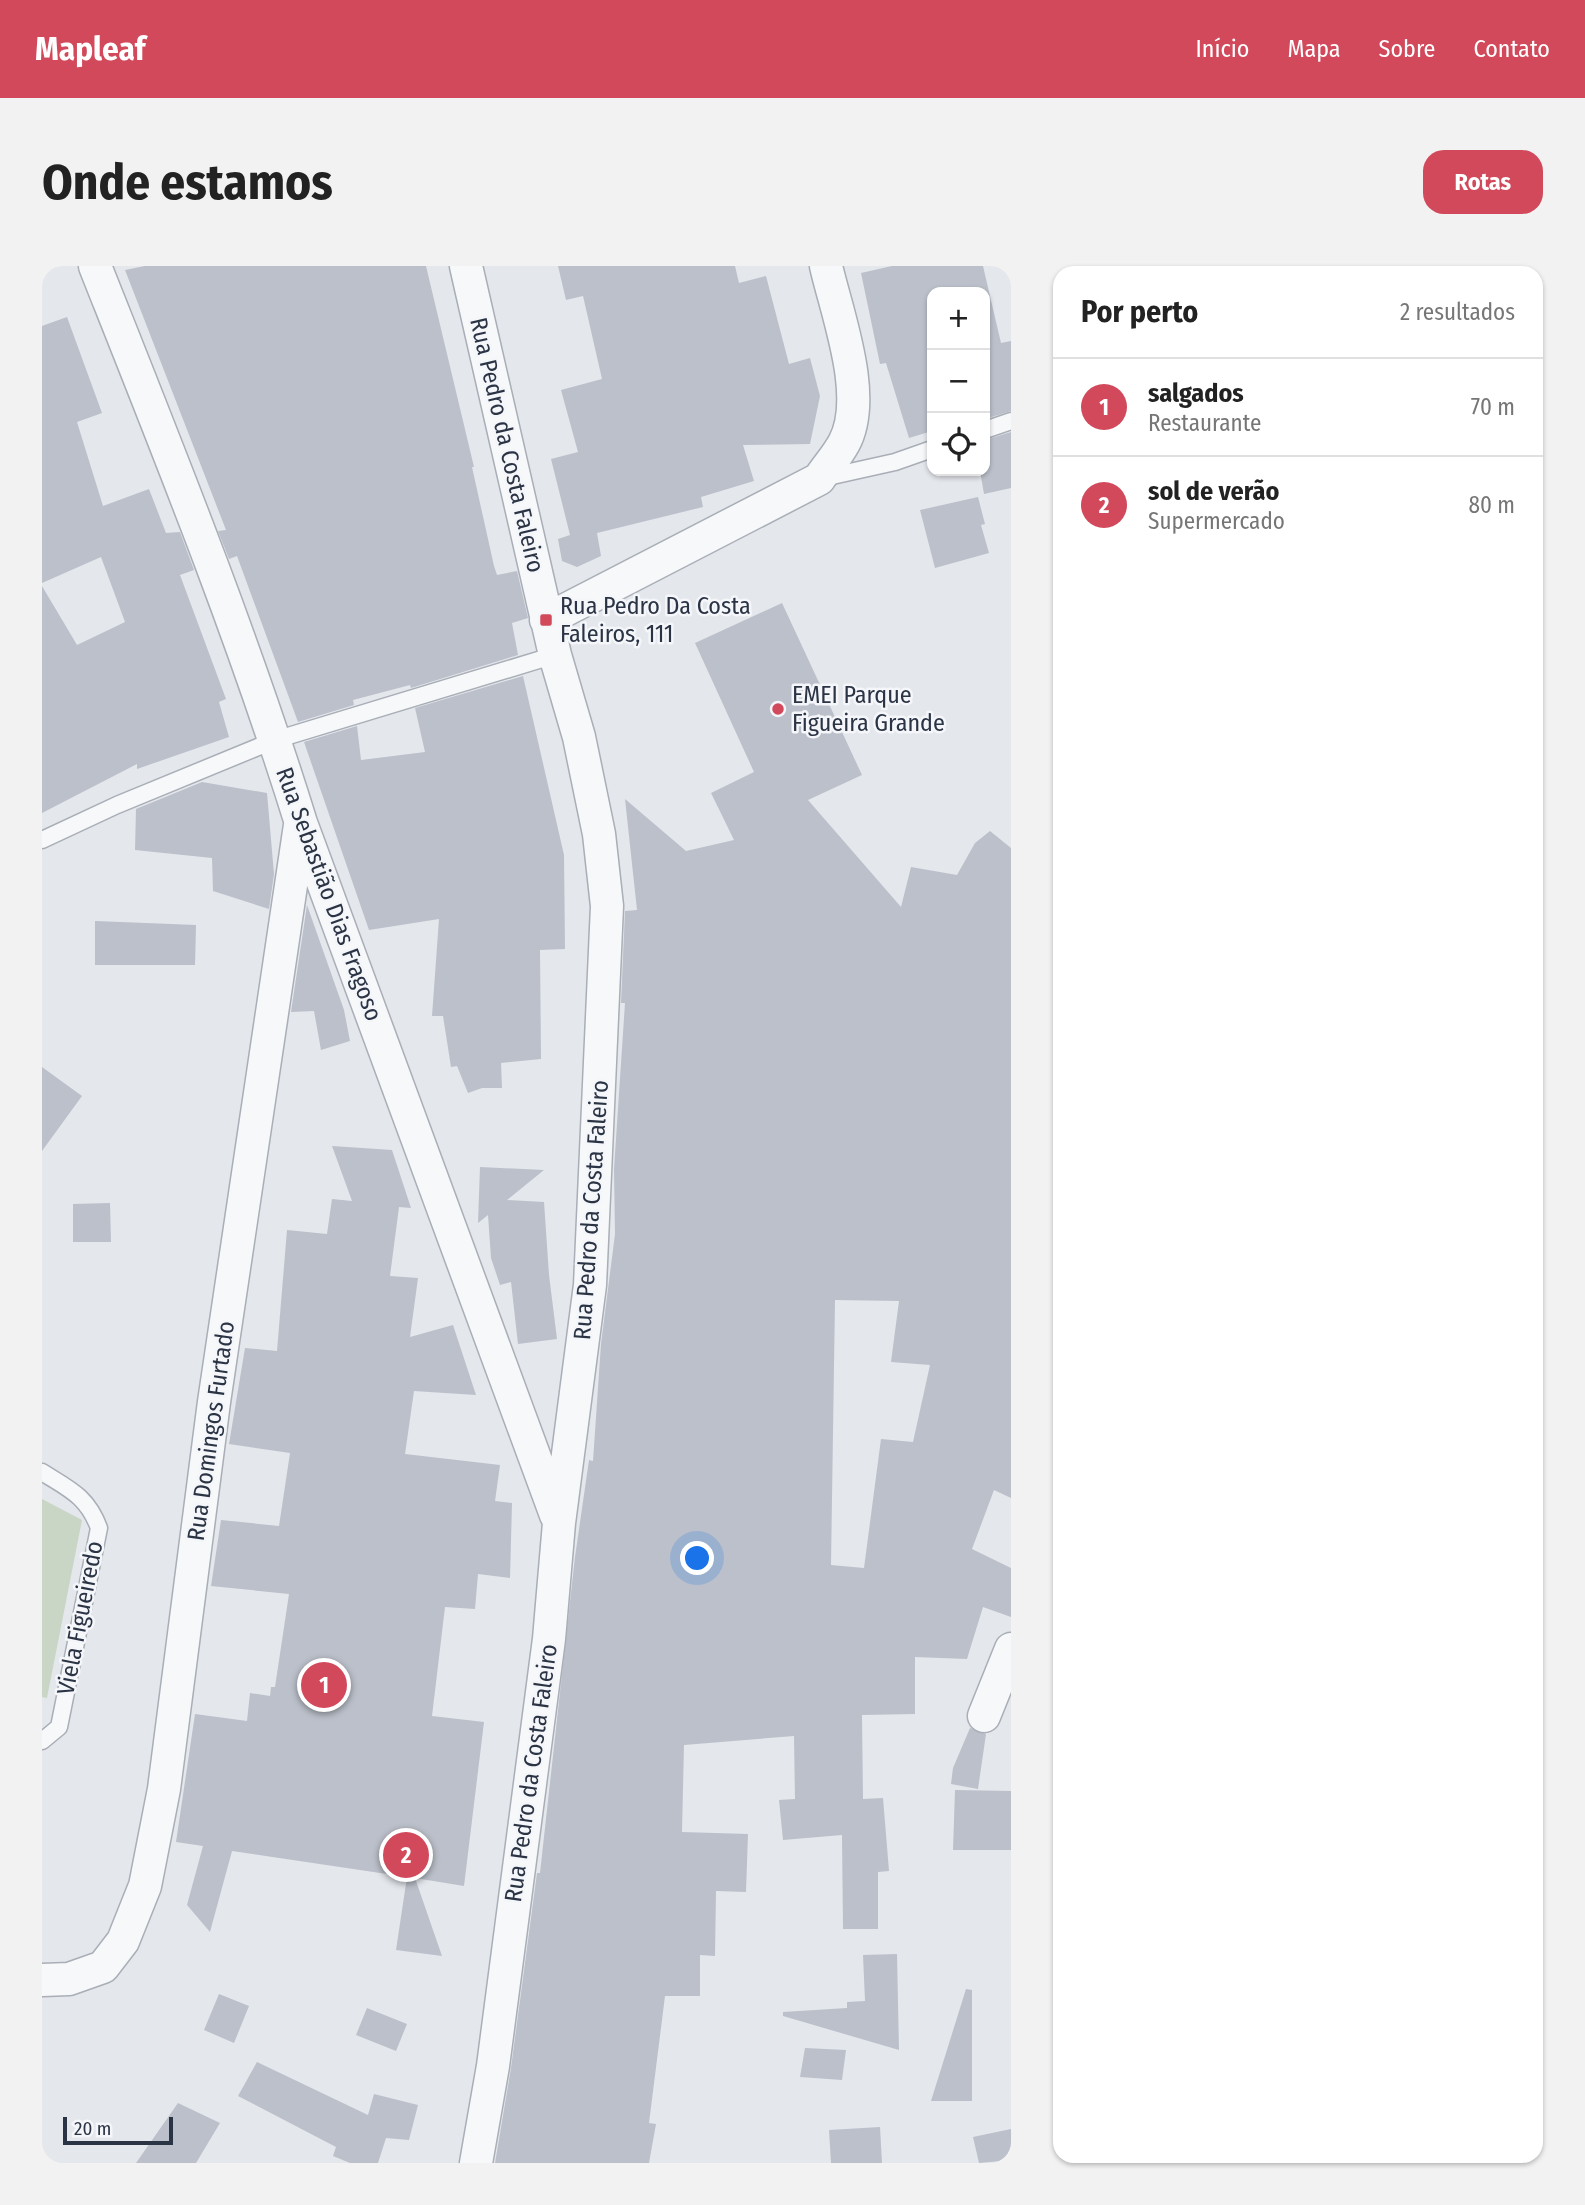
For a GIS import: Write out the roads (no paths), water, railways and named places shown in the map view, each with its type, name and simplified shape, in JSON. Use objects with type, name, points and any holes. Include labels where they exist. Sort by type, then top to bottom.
[{"type":"street","name":"Rua Sebastião Dias Fragoso","points":[[95,266],[214,569],[275,740],[301,823],[559,1523]]},
{"type":"street","name":"Rua Pedro da Costa Faleiro","points":[[466,266],[555,655],[579,737],[599,834],[607,906],[590,1285],[559,1523],[549,1639],[494,2066],[477,2163]]},
{"type":"street","points":[[547,620],[819,479],[845,441],[855,402],[826,266]]},
{"type":"street","name":"Rua Domingos Furtado","points":[[42,1980],[69,1979],[103,1967],[123,1941],[145,1886],[163,1789],[214,1402],[301,823]]},
{"type":"street","points":[[984,1716],[1011,1649]]},
{"type":"lane","points":[[990,428],[1011,421]]},
{"type":"lane","points":[[819,479],[894,463],[927,451]]},
{"type":"lane","points":[[42,840],[117,805],[275,740],[555,655]]},
{"type":"lane","name":"Viela Figueiredo","points":[[42,1472],[77,1493],[91,1507],[99,1528],[59,1727],[42,1741]]},
{"type":"place","name":"Rua Pedro Da Costa Faleiros, 111","points":[[546,620]]},
{"type":"place","name":"EMEI Parque Figueira Grande","points":[[778,709]]},
{"type":"place","name":"salgados","points":[[324,1685]]},
{"type":"place","name":"sol de verão","points":[[406,1855]]}]
